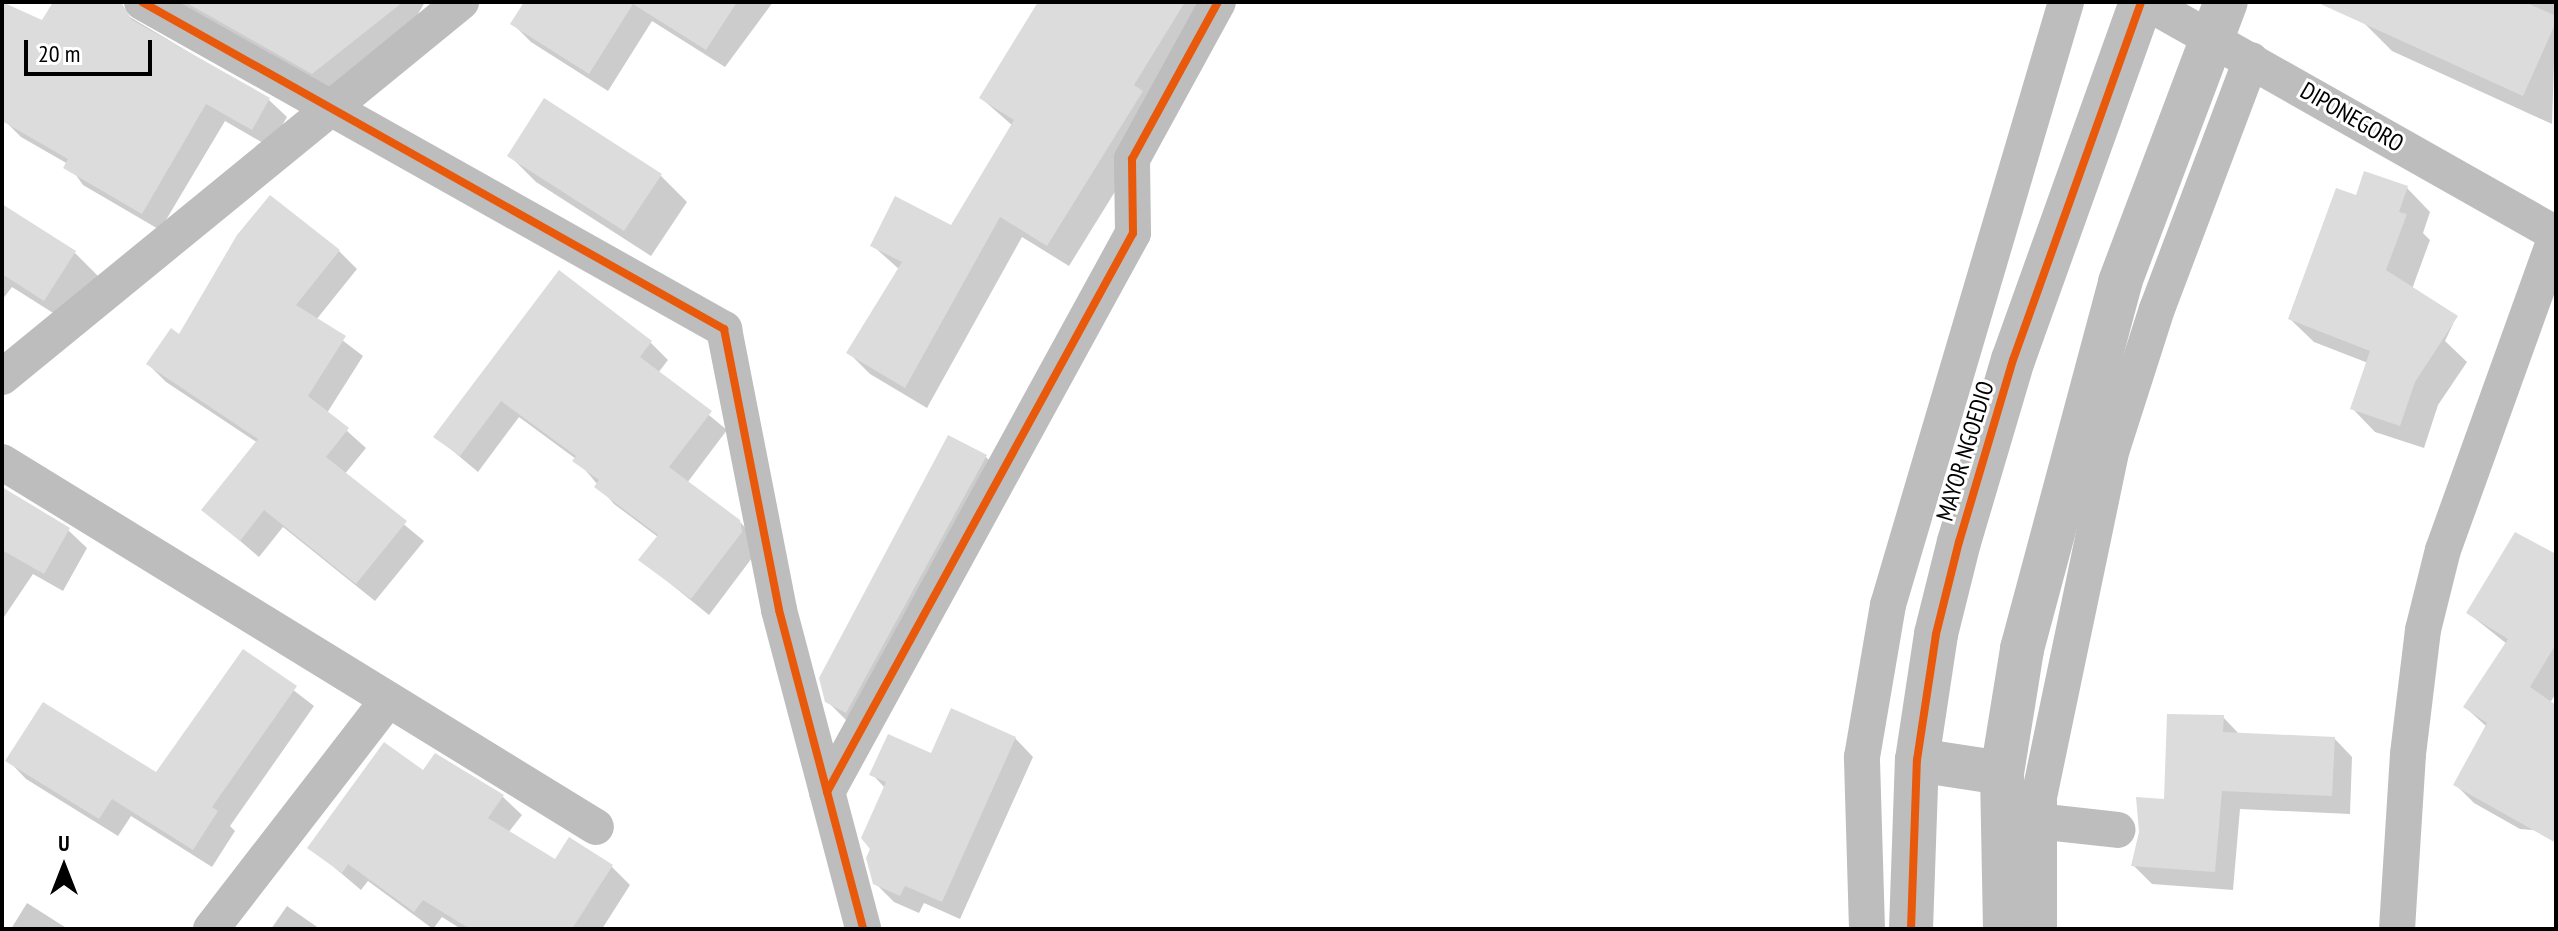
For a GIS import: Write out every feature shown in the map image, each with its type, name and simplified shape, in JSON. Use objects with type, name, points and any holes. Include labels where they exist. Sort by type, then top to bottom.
[{"type":"street","points":[[142,2],[326,110],[724,329],[779,610],[863,929]]},
{"type":"street","points":[[2,377],[461,2]]},
{"type":"street","points":[[827,792],[1133,233],[1132,159],[1218,2]]},
{"type":"street","points":[[1867,929],[1862,757],[1888,605],[2066,2]]},
{"type":"street","name":"DIPONEGORO","points":[[2143,2],[2220,20],[2251,60],[2556,235]]},
{"type":"street","name":"MAYOR NGOEDIO","points":[[1911,929],[1917,760],[1936,634],[1959,542],[2013,360],[2143,2]]},
{"type":"street","points":[[2005,929],[2002,773],[2022,649],[2120,282],[2220,20]]},
{"type":"street","points":[[2039,929],[2049,823],[2083,570],[2112,449],[2157,309],[2251,60]]},
{"type":"street","points":[[2397,929],[2408,754],[2423,630],[2443,550],[2556,235]]},
{"type":"street","points":[[2,462],[596,827]]},
{"type":"street","points":[[211,929],[388,700]]},
{"type":"street","points":[[1917,760],[2002,773]]},
{"type":"street","points":[[2049,823],[2109,829]]},
{"type":"building","points":[[2,2],[42,20],[53,2],[121,2],[132,20],[270,98],[252,130],[206,104],[142,214],[63,168],[68,159],[2,121]]},
{"type":"building","points":[[185,2],[403,2],[312,74]]},
{"type":"building","points":[[524,2],[737,2],[706,50],[633,4],[589,74],[510,24]]},
{"type":"building","points":[[1038,2],[1185,2],[1134,85],[1143,91],[1047,246],[1000,217],[905,388],[846,353],[902,262],[870,246],[895,196],[951,225],[1014,120],[979,98]]},
{"type":"building","points":[[2316,2],[2525,2],[2556,16],[2556,22],[2523,96]]},
{"type":"building","points":[[544,98],[662,174],[624,231],[507,156]]},
{"type":"building","points":[[2364,171],[2408,186],[2399,212],[2407,214],[2386,270],[2458,316],[2415,382],[2400,426],[2350,409],[2370,351],[2288,319],[2336,188],[2356,195]]},
{"type":"building","points":[[270,195],[340,250],[296,305],[346,336],[308,396],[349,428],[326,457],[407,521],[356,584],[264,510],[240,541],[201,510],[258,439],[146,364],[171,328],[179,334],[237,235]]},
{"type":"building","points":[[2,204],[76,251],[44,301],[2,274]]},
{"type":"building","points":[[559,270],[652,341],[640,357],[712,411],[669,467],[740,520],[742,532],[691,599],[638,560],[658,535],[594,487],[599,480],[572,461],[576,456],[501,401],[460,456],[433,437]]},
{"type":"building","points":[[948,435],[987,455],[846,713],[825,702],[819,678]]},
{"type":"building","points":[[2,487],[70,528],[44,574],[2,550]]},
{"type":"building","points":[[2515,532],[2556,554],[2556,644],[2530,687],[2556,705],[2556,843],[2453,785],[2487,723],[2463,707],[2508,639],[2466,613]]},
{"type":"building","points":[[243,649],[297,686],[212,807],[218,811],[193,850],[112,799],[99,819],[5,761],[43,702],[156,772]]},
{"type":"building","points":[[951,708],[1016,737],[942,902],[905,886],[900,896],[873,884],[866,858],[870,849],[861,838],[886,782],[869,775],[888,734],[931,753]]},
{"type":"building","points":[[2167,714],[2224,715],[2223,732],[2335,737],[2332,796],[2222,791],[2215,872],[2131,866],[2139,832],[2136,797],[2164,799]]},
{"type":"building","points":[[384,742],[423,770],[435,753],[504,795],[488,818],[555,859],[569,837],[613,865],[572,929],[470,929],[423,900],[414,912],[348,864],[342,873],[307,848]]},
{"type":"cycle path","points":[[142,2],[724,329],[779,610],[863,929]]},
{"type":"cycle path","points":[[827,792],[1133,233],[1132,159],[1218,2]]},
{"type":"cycle path","points":[[1911,929],[1917,760],[1936,634],[1959,542],[2013,360],[2141,2]]}]
